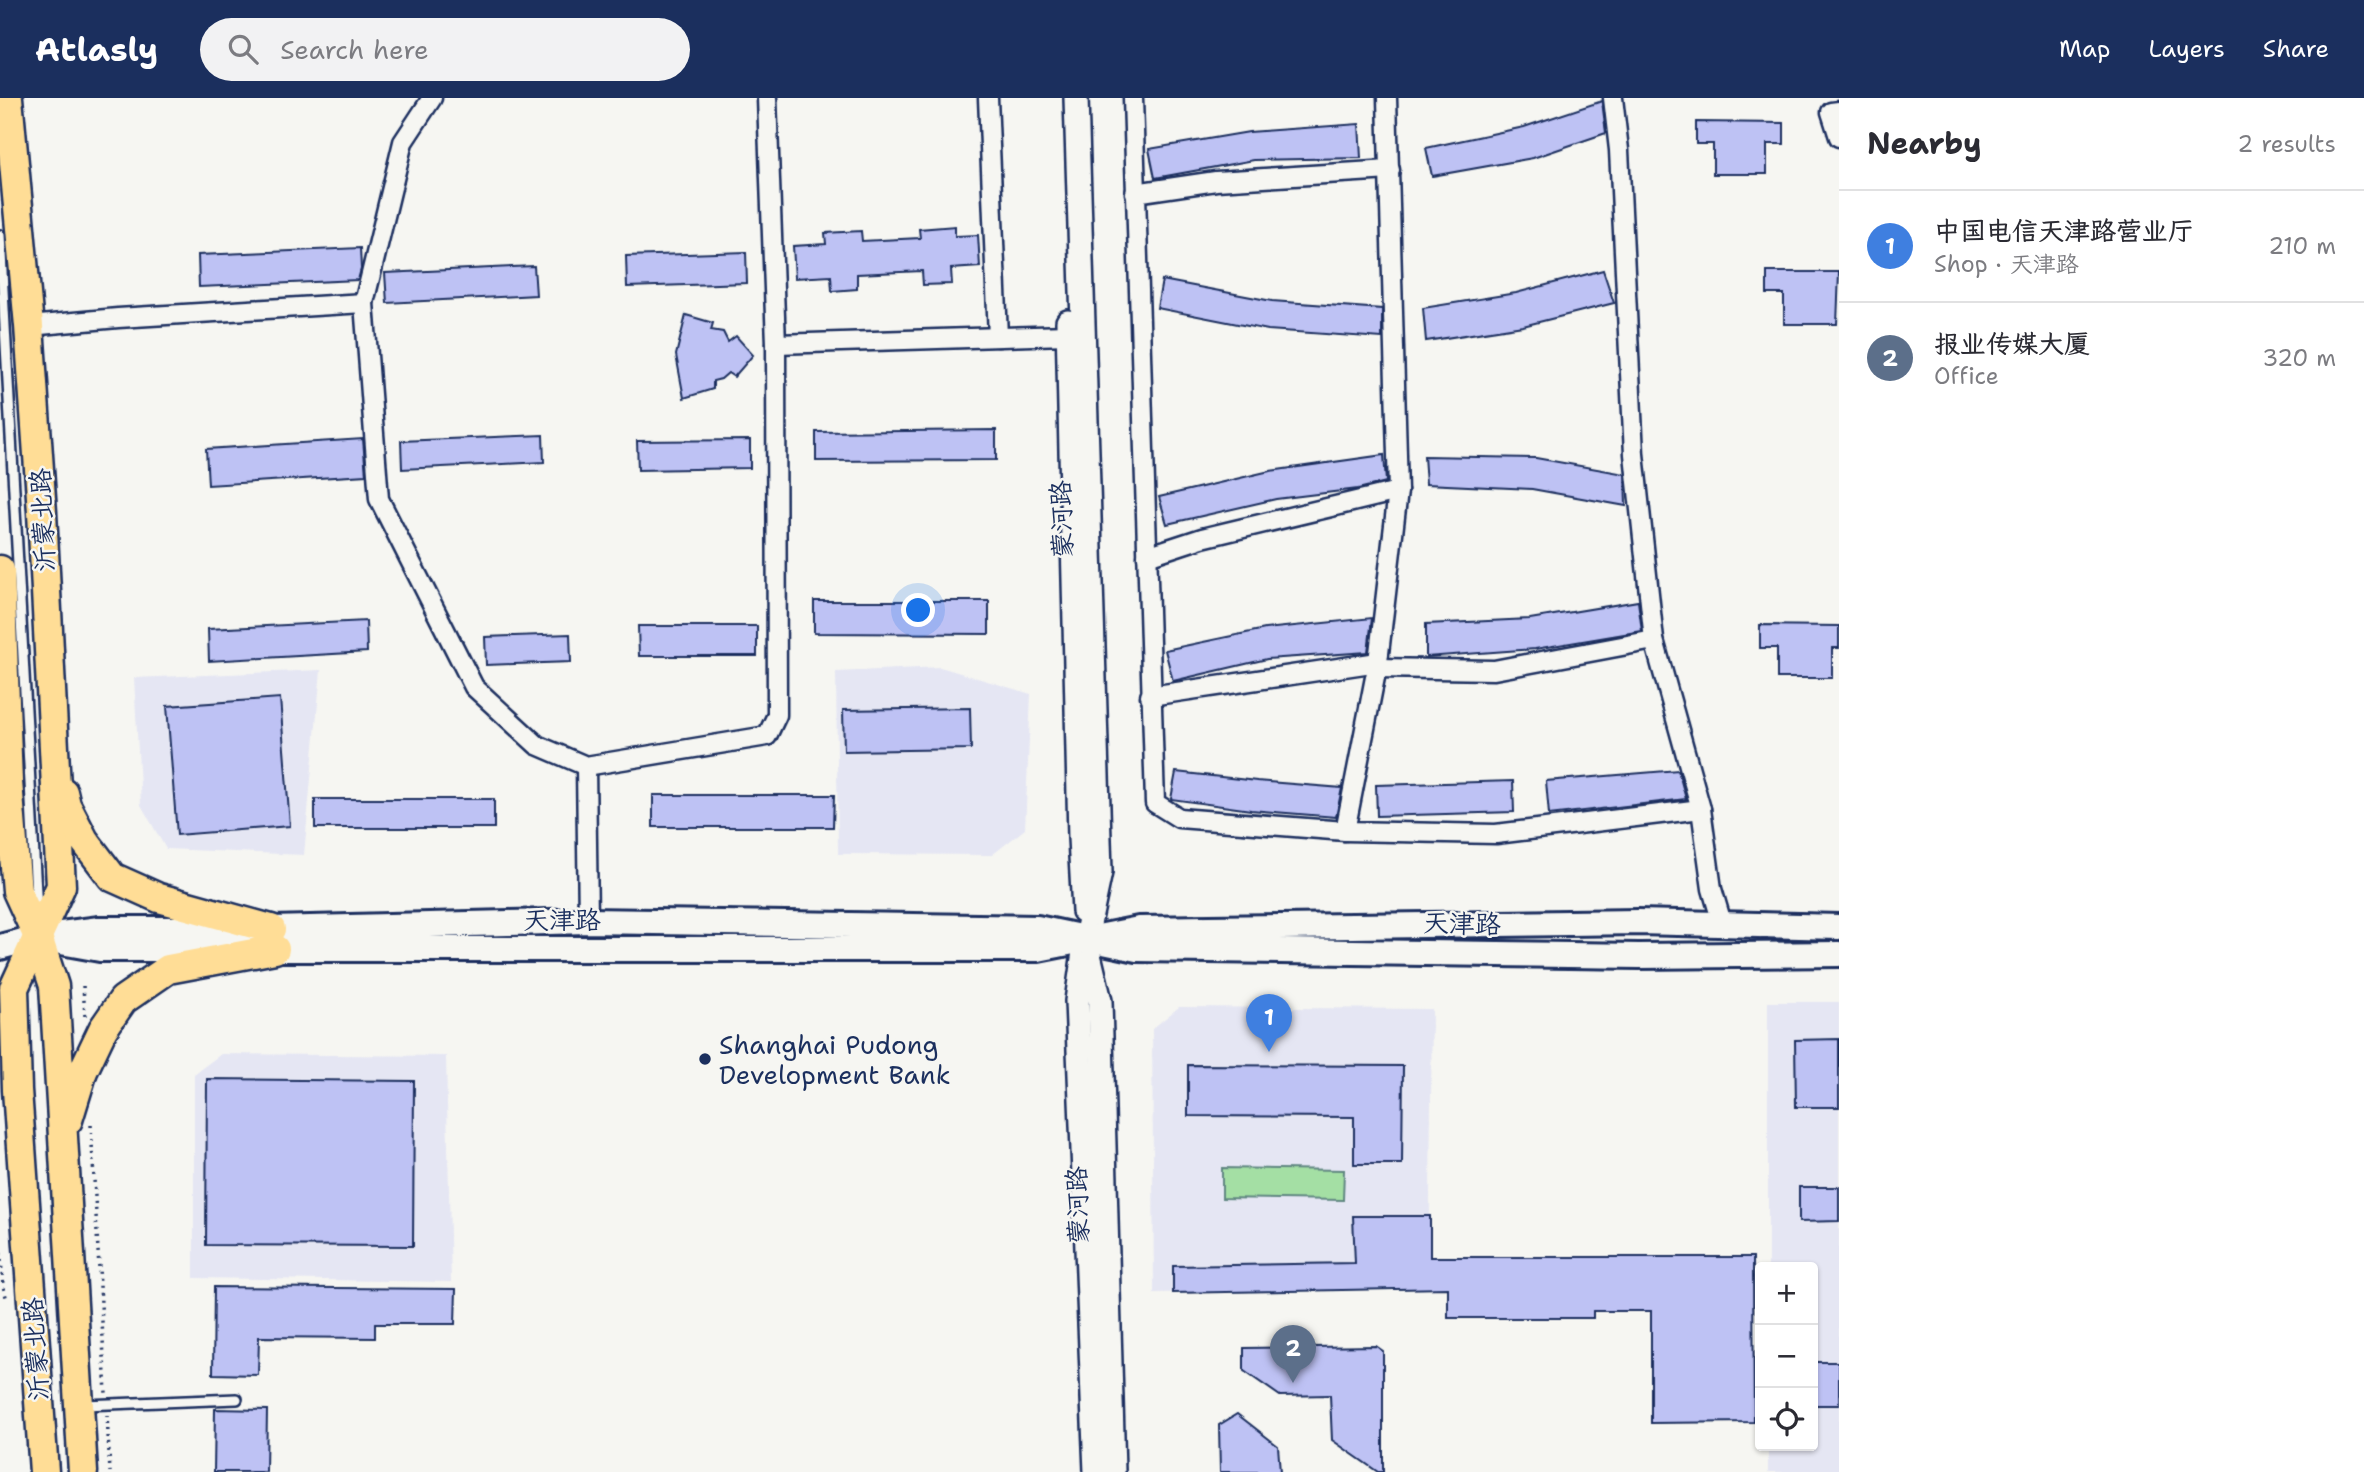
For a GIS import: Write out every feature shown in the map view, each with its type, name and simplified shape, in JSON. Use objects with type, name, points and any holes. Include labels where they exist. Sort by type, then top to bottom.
[{"type":"main road","name":"沂蒙北路","points":[[8,98],[29,326],[61,886],[14,988],[17,1090],[44,1472]]},
{"type":"main road","name":"沂蒙北路","points":[[0,570],[8,782],[17,891],[38,937],[54,986],[83,1472]]},
{"type":"main road","points":[[54,757],[66,805],[84,840],[112,877],[159,898],[273,939]]},
{"type":"main road","points":[[0,811],[8,782]]},
{"type":"main road","name":"天津路","points":[[273,939],[589,921],[1037,929],[1137,949],[1639,956],[1839,954]]},
{"type":"main road","name":"天津路","points":[[0,947],[38,937],[100,929],[273,939],[1038,949],[1139,929],[1638,922],[1839,927]]},
{"type":"main road","name":"天津路","points":[[0,934],[38,937]]},
{"type":"main road","points":[[62,1136],[83,1072],[103,1029],[123,1000],[168,969],[273,939]]},
{"type":"main road","points":[[0,1042],[6,1049],[17,1090]]},
{"type":"street","points":[[432,98],[403,142],[364,303],[379,499],[474,687],[537,745],[586,766],[767,736],[777,715],[776,344],[767,98]]},
{"type":"street","points":[[988,98],[998,337]]},
{"type":"street","name":"蒙河路","points":[[1061,98],[1080,838],[1086,938],[1100,1001],[1113,1472]]},
{"type":"street","name":"蒙河路","points":[[1076,98],[1100,872],[1086,938],[1077,1001],[1096,1472]]},
{"type":"street","points":[[1133,98],[1155,803],[1179,818],[1345,831],[1496,834],[1702,809]]},
{"type":"street","points":[[1345,831],[1378,665],[1398,491],[1388,98]]},
{"type":"street","points":[[1613,98],[1619,150],[1634,454],[1654,640],[1702,809],[1712,889],[1722,923]]},
{"type":"street","points":[[1839,111],[1831,112],[1839,137]]},
{"type":"street","points":[[1135,193],[1216,181],[1390,170]]},
{"type":"street","points":[[29,326],[364,303]]},
{"type":"street","points":[[776,344],[1068,335]]},
{"type":"street","points":[[1147,556],[1202,538],[1398,491]]},
{"type":"street","points":[[1150,696],[1378,665],[1494,670],[1654,640]]},
{"type":"street","points":[[586,766],[589,921]]},
{"type":"lane","points":[[0,235],[41,974]]},
{"type":"lane","points":[[79,1405],[237,1399]]},
{"type":"path","points":[[83,986],[85,1023]]},
{"type":"path","points":[[91,1115],[110,1472]]},
{"type":"shaded area","points":[[940,667],[1031,694],[1025,829],[992,855],[838,854],[836,672]]},
{"type":"shaded area","points":[[321,670],[304,855],[166,849],[141,805],[134,678]]},
{"type":"shaded area","points":[[1768,1002],[1839,1002],[1839,1472],[1768,1472],[1768,1451],[1818,1451],[1818,1262],[1768,1262]]},
{"type":"shaded area","points":[[1179,1007],[1432,1009],[1429,1288],[1154,1293],[1152,1029]]},
{"type":"shaded area","points":[[221,1054],[446,1056],[451,1282],[194,1278],[194,1074]]},
{"type":"green space","points":[[1222,1168],[1344,1170],[1343,1200],[1222,1198]]},
{"type":"building","points":[[1602,101],[1606,133],[1533,158],[1432,176],[1426,148],[1524,127]]},
{"type":"building","points":[[1696,122],[1784,123],[1784,144],[1767,144],[1767,174],[1713,174],[1713,144],[1696,144]]},
{"type":"building","points":[[1359,124],[1361,158],[1254,160],[1155,178],[1149,149],[1249,132]]},
{"type":"building","points":[[955,226],[955,236],[978,235],[980,267],[951,269],[952,284],[923,285],[922,271],[857,274],[857,289],[832,291],[831,276],[795,278],[793,246],[826,244],[825,233],[861,231],[862,241],[920,238],[919,229]]},
{"type":"building","points":[[360,248],[361,269],[358,280],[199,287],[198,255]]},
{"type":"building","points":[[746,252],[747,283],[627,287],[626,256]]},
{"type":"building","points":[[534,266],[536,295],[387,303],[385,273]]},
{"type":"building","points":[[1603,270],[1614,303],[1523,326],[1426,341],[1423,308],[1516,293]]},
{"type":"building","points":[[1767,272],[1839,272],[1837,324],[1784,324],[1784,294],[1767,294]]},
{"type":"building","points":[[1162,280],[1272,301],[1382,309],[1382,338],[1268,330],[1157,308]]},
{"type":"building","points":[[686,315],[713,323],[711,330],[723,332],[728,342],[736,336],[753,355],[734,377],[728,373],[713,381],[713,389],[684,398],[676,355]]},
{"type":"building","points":[[996,430],[996,460],[816,461],[816,432]]},
{"type":"building","points":[[543,435],[544,462],[402,469],[401,441]]},
{"type":"building","points":[[363,439],[366,475],[208,485],[206,449]]},
{"type":"building","points":[[750,440],[750,468],[638,470],[637,441]]},
{"type":"building","points":[[1384,455],[1386,482],[1358,489],[1276,499],[1167,524],[1159,497],[1270,471]]},
{"type":"building","points":[[1424,456],[1536,458],[1625,474],[1626,506],[1532,489],[1426,484]]},
{"type":"building","points":[[814,601],[989,601],[989,634],[814,633]]},
{"type":"building","points":[[1638,601],[1642,631],[1535,649],[1426,657],[1426,624],[1530,619]]},
{"type":"building","points":[[1372,618],[1368,652],[1267,659],[1173,681],[1165,650],[1265,629]]},
{"type":"building","points":[[366,621],[367,652],[209,661],[208,629]]},
{"type":"building","points":[[1760,625],[1839,626],[1839,648],[1832,648],[1832,678],[1777,678],[1777,648],[1760,648]]},
{"type":"building","points":[[638,626],[757,626],[757,656],[639,656]]},
{"type":"building","points":[[570,634],[571,662],[486,665],[485,637]]},
{"type":"building","points":[[280,698],[290,826],[177,835],[167,706]]},
{"type":"building","points":[[970,708],[971,749],[844,751],[843,710]]},
{"type":"building","points":[[1678,770],[1686,799],[1549,815],[1546,781]]},
{"type":"building","points":[[1176,772],[1342,788],[1336,817],[1251,810],[1171,799]]},
{"type":"building","points":[[1513,781],[1514,812],[1377,816],[1376,785]]},
{"type":"building","points":[[653,795],[834,795],[833,827],[653,827]]},
{"type":"building","points":[[315,799],[494,799],[494,828],[315,828]]},
{"type":"building","points":[[1839,1039],[1839,1107],[1796,1107],[1795,1040]]},
{"type":"building","points":[[1188,1065],[1403,1066],[1402,1164],[1354,1164],[1354,1117],[1188,1116]]},
{"type":"building","points":[[207,1079],[414,1081],[413,1246],[206,1245]]},
{"type":"building","points":[[1799,1187],[1839,1187],[1839,1221],[1799,1222]]},
{"type":"building","points":[[1353,1216],[1430,1216],[1430,1257],[1753,1257],[1754,1422],[1651,1423],[1651,1311],[1593,1311],[1593,1318],[1448,1318],[1448,1288],[1173,1293],[1173,1266],[1355,1263]]},
{"type":"building","points":[[214,1287],[456,1289],[455,1324],[375,1324],[375,1338],[259,1337],[258,1375],[213,1374]]},
{"type":"building","points":[[1376,1346],[1383,1351],[1383,1472],[1378,1472],[1332,1440],[1330,1395],[1280,1396],[1244,1371],[1244,1348]]},
{"type":"building","points":[[1818,1362],[1839,1362],[1839,1405],[1818,1405]]},
{"type":"building","points":[[215,1409],[267,1410],[266,1472],[214,1472]]},
{"type":"building","points":[[1237,1414],[1278,1446],[1280,1472],[1220,1472],[1219,1425]]},
{"type":"place","name":"中国电信天津路营业厅","points":[[1269,1052]]},
{"type":"place","name":"Shanghai Pudong Development Bank","points":[[705,1059]]},
{"type":"place","name":"报业传媒大厦","points":[[1293,1383]]}]
